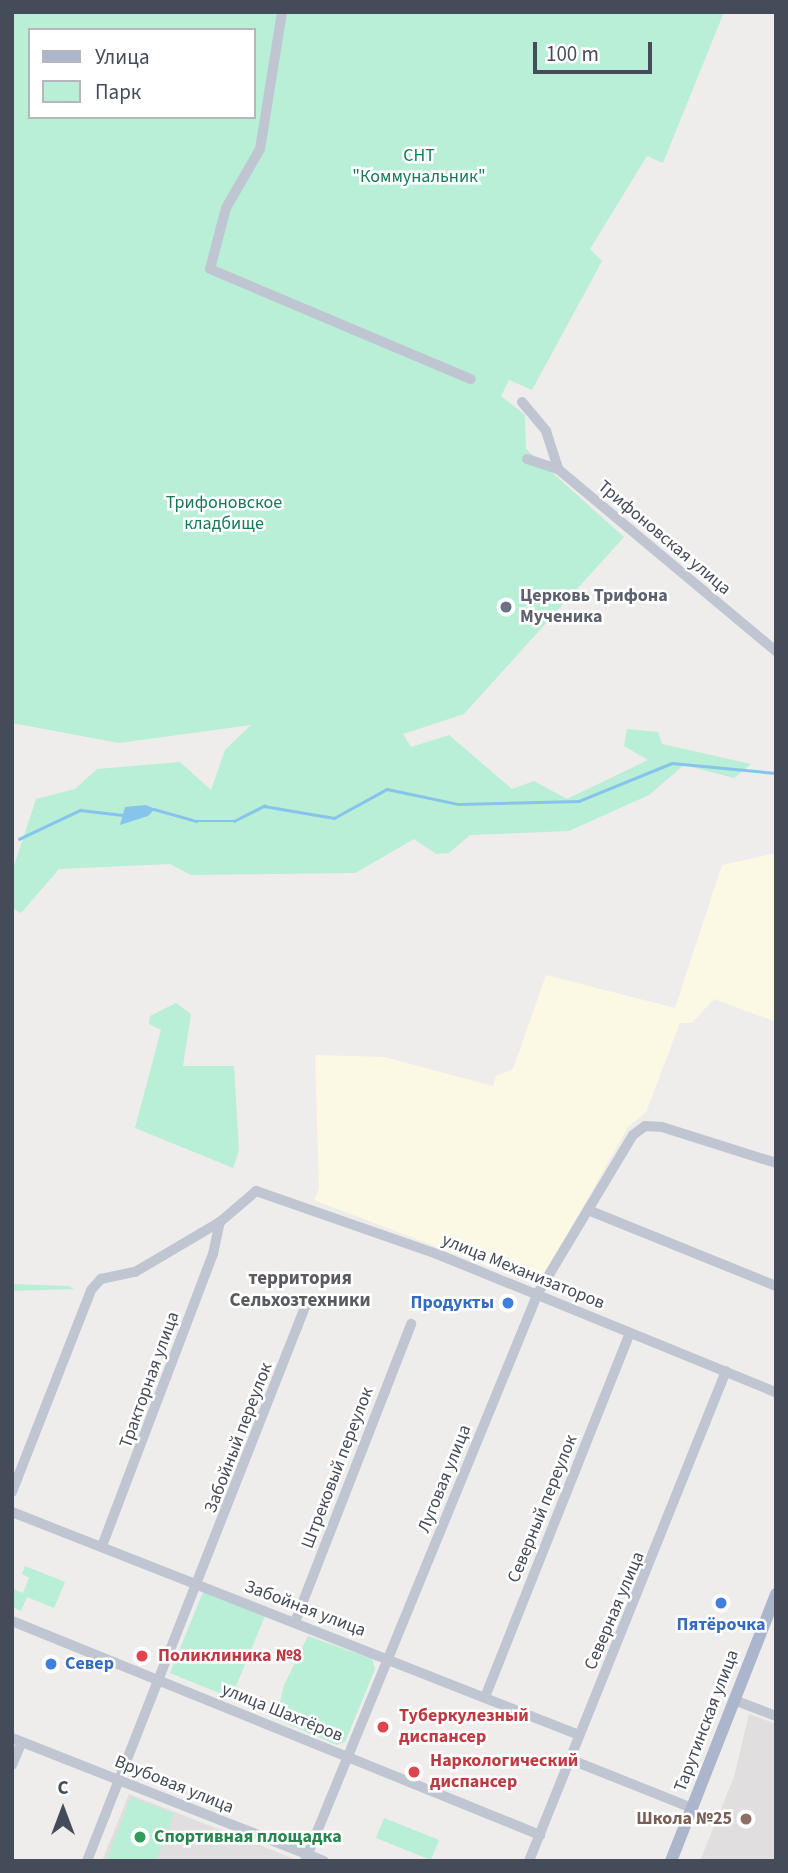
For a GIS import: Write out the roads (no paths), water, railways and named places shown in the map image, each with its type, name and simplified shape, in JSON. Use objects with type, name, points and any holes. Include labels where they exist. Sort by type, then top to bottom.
[{"type":"main road","name":"Тарутинская улица","points":[[671,1861],[776,1594]]},
{"type":"street","points":[[282,12],[260,149],[226,208],[210,269],[471,379]]},
{"type":"street","points":[[522,402],[546,431],[558,469]]},
{"type":"street","name":"Трифоновская улица","points":[[527,459],[558,469],[776,651]]},
{"type":"street","name":"Луговая улица","points":[[306,1858],[538,1293],[633,1135],[645,1126],[776,1163]]},
{"type":"street","name":"улица Механизаторов","points":[[220,1222],[256,1191],[267,1190],[538,1293],[776,1392]]},
{"type":"street","points":[[588,1210],[776,1286]]},
{"type":"street","points":[[12,1492],[91,1290],[102,1279],[135,1272],[220,1222]]},
{"type":"street","name":"Тракторная улица","points":[[102,1546],[214,1254],[220,1222]]},
{"type":"street","name":"Забойный переулок","points":[[87,1861],[200,1585],[307,1302]]},
{"type":"street","name":"Штрековый переулок","points":[[295,1622],[411,1324]]},
{"type":"street","name":"Северный переулок","points":[[485,1697],[630,1333]]},
{"type":"street","name":"Северная улица","points":[[529,1861],[726,1371]]},
{"type":"street","name":"Забойная улица","points":[[16,1514],[579,1735]]},
{"type":"street","name":"улица Шахтёров","points":[[12,1621],[540,1835]]},
{"type":"street","points":[[734,1700],[776,1716]]},
{"type":"street","points":[[12,1765],[17,1740]]},
{"type":"street","name":"Врубовая улица","points":[[17,1740],[306,1858],[324,1861]]},
{"type":"street","points":[[569,1759],[692,1808]]},
{"type":"water","points":[[146,805],[155,809],[148,816],[120,825],[125,807]]},
{"type":"waterway","points":[[154,809],[196,821],[234,821],[264,806],[334,818],[387,789],[458,804],[579,801],[672,763],[776,773]]},
{"type":"waterway","points":[[19,839],[80,810],[123,815]]},
{"type":"place","name":"Церковь Трифона Мученика","points":[[506,607]]},
{"type":"place","name":"Продукты","points":[[508,1303]]},
{"type":"place","name":"Пятёрочка","points":[[721,1603]]},
{"type":"place","name":"Поликлиника №8","points":[[142,1656]]},
{"type":"place","name":"Север","points":[[51,1664]]},
{"type":"place","name":"Туберкулезный диспансер","points":[[383,1727]]},
{"type":"place","name":"Наркологический диспансер","points":[[414,1772]]},
{"type":"place","name":"Школа №25","points":[[746,1819]]},
{"type":"place","name":"Спортивная площадка","points":[[140,1837]]},
{"type":"district","name":"территория Сельхозтехники","points":[[300,1290]]},
{"type":"park label","name":"СНТ \"Коммунальник\"","points":[[419,167]]},
{"type":"park label","name":"Трифоновское кладбище","points":[[224,514]]}]
